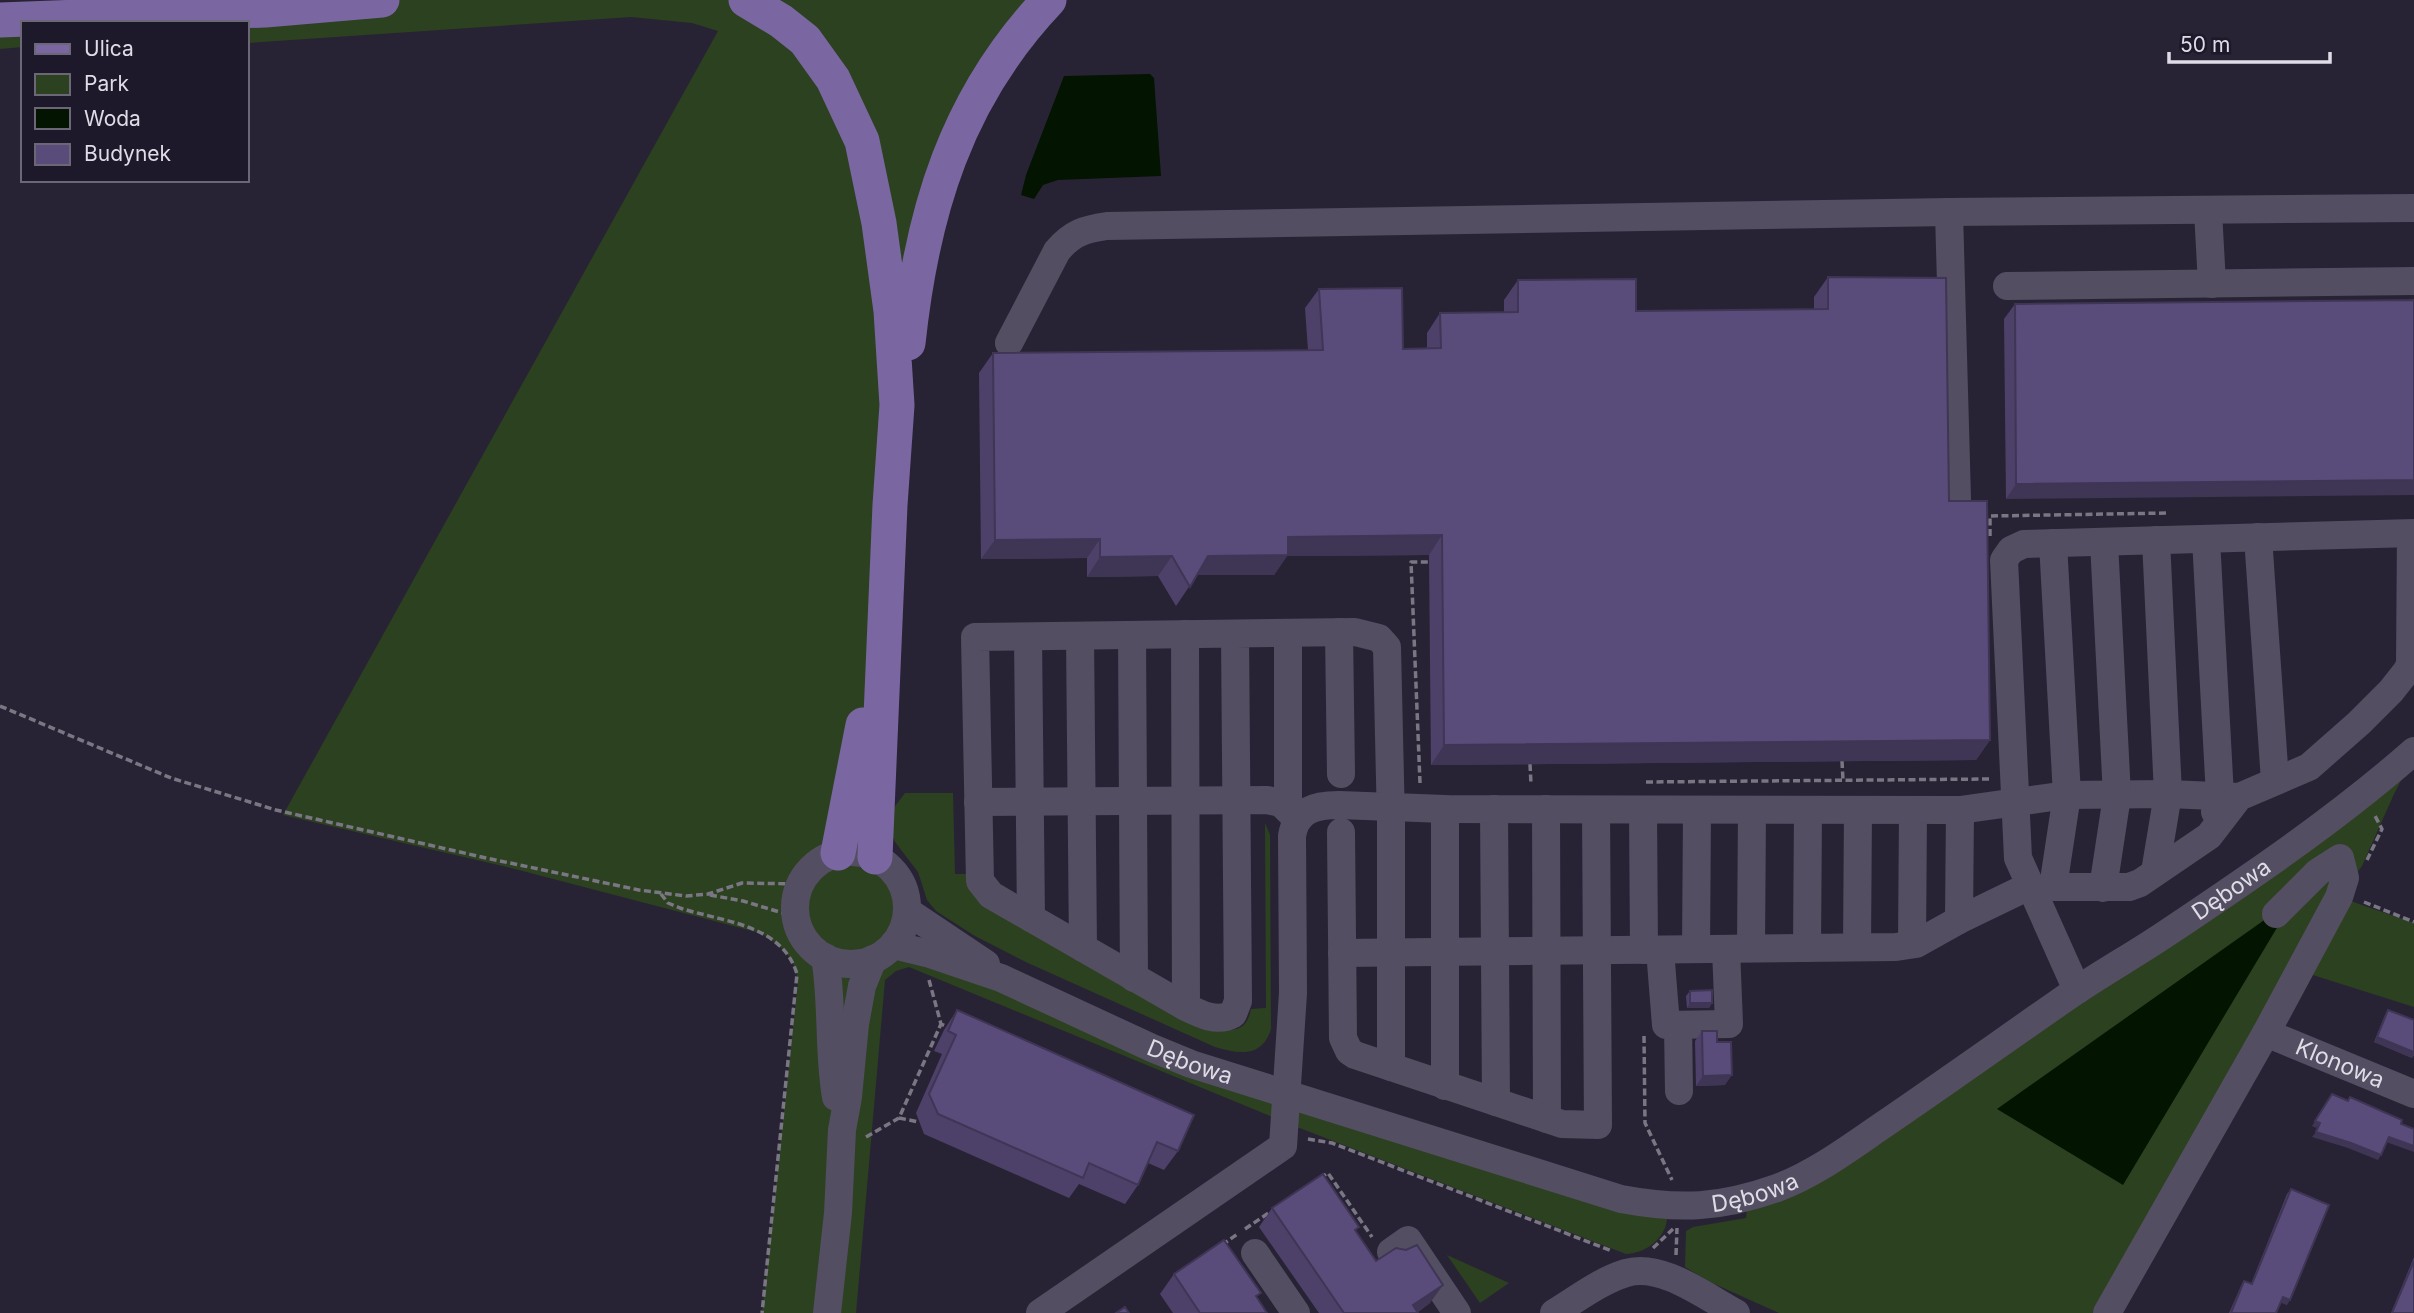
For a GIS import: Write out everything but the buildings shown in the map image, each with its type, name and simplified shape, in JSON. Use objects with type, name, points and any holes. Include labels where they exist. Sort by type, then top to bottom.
[{"type":"main road","points":[[45,19],[167,0]]},
{"type":"main road","points":[[0,20],[265,9],[382,0]]},
{"type":"main road","points":[[746,0],[781,21],[814,51],[839,89],[859,133],[874,189],[881,234],[891,311],[897,405],[883,647],[875,857]]},
{"type":"main road","points":[[897,405],[925,232],[948,162],[961,130],[989,78],[1007,51],[1049,0]]},
{"type":"main road","points":[[838,853],[869,694],[883,647]]},
{"type":"street","points":[[1009,343],[1066,240],[1082,230],[1107,226],[1949,212],[2414,208]]},
{"type":"street","points":[[2208,211],[2212,284]]},
{"type":"street","points":[[1949,212],[1957,499]]},
{"type":"street","points":[[2007,286],[2414,281]]},
{"type":"street","points":[[1293,814],[1322,805],[1494,809],[1545,797],[1596,810],[1697,811],[1960,810],[2015,790],[2067,795],[2168,794],[2229,797],[2309,767],[2375,707],[2399,681],[2412,661],[2412,533],[2024,544],[2011,550],[2004,560],[2015,790],[2018,858],[2077,990]]},
{"type":"street","points":[[2258,537],[2275,781]]},
{"type":"street","points":[[2053,543],[2067,795],[2053,887],[2104,888],[2129,887],[2209,836],[2229,797],[2206,539]]},
{"type":"street","points":[[2155,872],[2168,794],[2156,540]]},
{"type":"street","points":[[2104,542],[2116,796],[2104,888]]},
{"type":"street","points":[[1339,632],[1341,774]]},
{"type":"street","points":[[1235,634],[1237,1009],[1233,1014],[1220,1018],[1210,1017],[1186,1007],[991,895],[980,881],[975,637],[1339,632],[1369,634],[1383,641],[1387,647],[1391,1068]]},
{"type":"street","points":[[1040,1313],[1283,1146],[1293,993],[1293,814],[1288,633]]},
{"type":"street","points":[[1185,634],[1186,1007]]},
{"type":"street","points":[[1132,635],[1134,978]]},
{"type":"street","points":[[1080,636],[1083,948]]},
{"type":"street","points":[[1028,637],[1031,918]]},
{"type":"street","name":"Dębowa","points":[[883,952],[930,954],[1001,978],[1191,1064],[1596,1192],[1652,1205],[1719,1205],[1779,1187],[1804,1176],[1978,1061],[2077,990],[2166,934],[2363,794],[2414,751]]},
{"type":"street","points":[[1545,797],[1547,1119]]},
{"type":"street","points":[[978,802],[1267,800],[1281,803],[1293,814]]},
{"type":"street","points":[[1445,809],[1445,1086]]},
{"type":"street","points":[[1494,809],[1496,1102]]},
{"type":"street","points":[[1341,832],[1345,1045],[1355,1055],[1547,1119],[1572,1125],[1598,1125],[1596,810]]},
{"type":"street","points":[[1643,810],[1652,950],[1671,1016],[1679,1091]]},
{"type":"street","points":[[1671,1016],[1729,1024],[1728,1007],[1739,948],[1752,810]]},
{"type":"street","points":[[1807,948],[1808,810]]},
{"type":"street","points":[[1857,947],[1858,810]]},
{"type":"street","points":[[1912,944],[1913,810]]},
{"type":"street","points":[[1959,920],[1960,810]]},
{"type":"street","points":[[1696,949],[1697,811]]},
{"type":"street","points":[[827,1313],[838,1213],[853,1134],[848,1097],[858,1002],[883,952],[903,930],[907,911],[906,895],[900,879],[889,866],[875,857],[863,853],[838,853],[823,859],[810,870],[800,884],[796,917],[801,933],[811,947],[824,957],[848,963],[883,952]]},
{"type":"street","points":[[2107,1313],[2266,1033],[2342,876],[2318,872],[2276,914]]},
{"type":"street","points":[[1342,953],[1896,947],[1912,944],[2029,886]]},
{"type":"street","name":"Dębowa","points":[[907,911],[980,958],[1001,978]]},
{"type":"street","points":[[824,957],[828,978],[832,1074],[853,1134]]},
{"type":"street","name":"Klonowa","points":[[2266,1033],[2414,1094]]},
{"type":"street","points":[[1385,1249],[1408,1240],[1457,1313]]},
{"type":"street","points":[[1255,1253],[1296,1313]]},
{"type":"street","points":[[1554,1313],[1595,1287],[1628,1272],[1650,1272],[1680,1281],[1736,1313]]},
{"type":"path","points":[[1420,783],[1411,562],[1429,562]]},
{"type":"path","points":[[0,706],[171,778],[276,810],[660,894],[708,894],[742,883],[800,884]]},
{"type":"path","points":[[1842,761],[1843,781]]},
{"type":"path","points":[[1530,764],[1531,784]]},
{"type":"path","points":[[1644,782],[1843,781],[2015,790]]},
{"type":"path","points":[[1519,784],[1531,784],[1545,797]]},
{"type":"path","points":[[2342,876],[2363,867],[2382,829],[2363,794]]},
{"type":"path","points":[[2342,876],[2414,922]]},
{"type":"path","points":[[660,894],[668,903],[680,908],[760,931],[788,953],[797,974],[762,1313]]},
{"type":"path","points":[[708,894],[796,917]]},
{"type":"path","points":[[899,1118],[941,1024],[928,976]]},
{"type":"path","points":[[941,1024],[953,1030]]},
{"type":"path","points":[[1644,1030],[1645,1123],[1674,1185],[1678,1206]]},
{"type":"path","points":[[853,1134],[899,1118],[919,1122]]},
{"type":"path","points":[[1298,1139],[1318,1139],[1332,1143],[1611,1250],[1622,1260],[1628,1272]]},
{"type":"path","points":[[1317,1180],[1328,1173],[1385,1249]]},
{"type":"path","points":[[1216,1249],[1272,1211]]},
{"type":"green space","points":[[382,0],[1049,0],[1007,51],[912,306],[889,866],[902,886],[906,914],[893,945],[1152,1048],[1667,1219],[1663,1233],[1647,1248],[1626,1254],[1297,1127],[909,967],[896,971],[885,980],[856,1313],[762,1313],[798,982],[794,965],[786,953],[760,933],[515,869],[283,815],[718,31],[692,23],[631,17],[248,43],[248,21],[21,21],[21,47],[0,49],[0,20]]},
{"type":"green space","points":[[2414,756],[2362,866],[2339,897],[2414,923],[2414,1007],[2300,971],[2107,1313],[1779,1313],[1710,1282],[1685,1267],[1686,1231],[1693,1227],[1746,1218],[1748,1197],[1779,1187]]},
{"type":"green space","points":[[905,793],[953,793],[955,874],[971,874],[1222,1029],[1228,1030],[1245,1024],[1251,1009],[1266,1008],[1265,823],[1270,835],[1271,1029],[1267,1038],[1262,1045],[1249,1052],[1215,1047],[1028,963],[975,936],[936,911],[927,900],[918,872],[891,833],[889,814]]},
{"type":"green space","points":[[1447,1255],[1509,1283],[1480,1303]]},
{"type":"water","points":[[1150,74],[1154,78],[1161,176],[1058,180],[1043,185],[1034,199],[1021,195],[1064,76]]},
{"type":"water","points":[[2270,916],[2281,921],[2123,1185],[1997,1109]]}]
